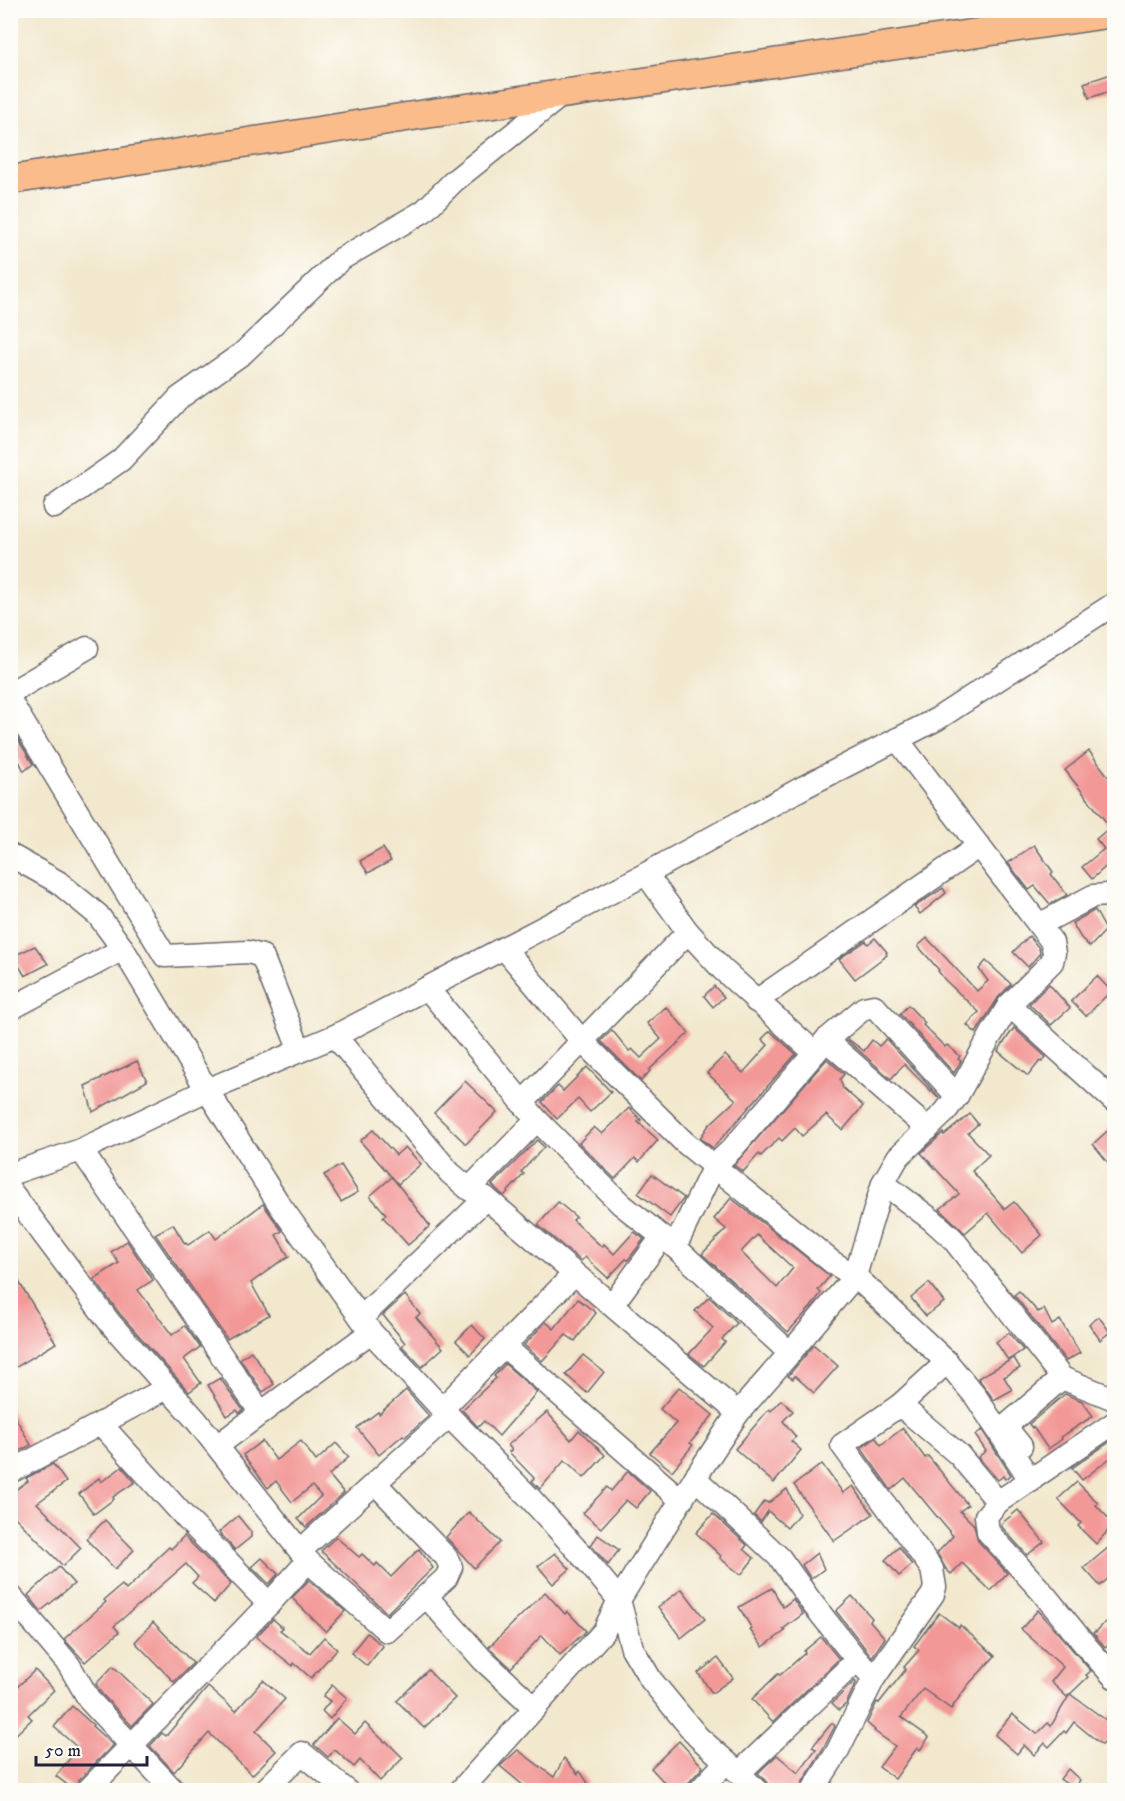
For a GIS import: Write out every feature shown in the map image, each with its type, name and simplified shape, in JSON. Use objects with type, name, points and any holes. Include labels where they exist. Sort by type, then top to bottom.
[{"type":"main road","points":[[10,180],[563,94],[1114,13]]},
{"type":"street","points":[[54,507],[121,460],[179,398],[243,353],[341,259],[424,211],[454,181],[563,94]]},
{"type":"street","points":[[10,1174],[81,1150],[207,1090],[335,1036],[646,874],[804,787],[937,719],[1114,604]]},
{"type":"street","points":[[10,693],[87,648]]},
{"type":"street","points":[[10,701],[165,956],[248,952],[262,956],[300,1051]]},
{"type":"street","points":[[461,1791],[604,1631],[619,1600],[738,1413],[855,1276],[883,1184],[898,1157],[945,1112],[957,1096],[1009,1005],[1052,962],[1054,953],[1052,942],[897,739]]},
{"type":"street","points":[[756,1001],[979,846]]},
{"type":"street","points":[[10,855],[58,882],[98,915],[123,949],[207,1090],[279,1204],[366,1325],[445,1413],[529,1497],[587,1560],[619,1600],[632,1648],[651,1680],[698,1737],[756,1791]]},
{"type":"street","points":[[646,874],[688,932],[756,1001],[820,1046],[928,1129]]},
{"type":"street","points":[[1039,926],[1093,896],[1114,896]]},
{"type":"street","points":[[218,1446],[366,1325],[477,1194],[530,1112],[581,1040],[688,932]]},
{"type":"street","points":[[504,948],[581,1040],[683,1140],[832,1262],[855,1276],[947,1362],[1037,1477]]},
{"type":"street","points":[[10,1009],[123,949]]},
{"type":"street","points":[[427,988],[530,1112],[621,1203],[669,1242],[790,1353]]},
{"type":"street","points":[[1009,1005],[1114,1101]]},
{"type":"street","points":[[612,1305],[669,1242],[714,1166],[732,1149],[820,1046],[864,1008],[874,1006],[957,1096]]},
{"type":"street","points":[[335,1036],[450,1173],[612,1305],[738,1413]]},
{"type":"street","points":[[81,1150],[261,1413]]},
{"type":"street","points":[[883,1184],[932,1220],[953,1239],[1062,1378],[1114,1398]]},
{"type":"street","points":[[10,1190],[110,1323],[218,1446],[305,1555],[387,1631],[446,1578],[451,1567],[446,1557],[375,1483]]},
{"type":"street","points":[[88,1791],[269,1604],[305,1555],[445,1413],[504,1346],[574,1274]]},
{"type":"street","points":[[504,1346],[681,1500]]},
{"type":"street","points":[[813,1791],[836,1754],[874,1678],[933,1594],[935,1587],[932,1569],[842,1445],[900,1405],[947,1362]]},
{"type":"street","points":[[1037,1477],[1007,1425],[1062,1378]]},
{"type":"street","points":[[10,1472],[167,1388]]},
{"type":"street","points":[[900,1405],[959,1455],[998,1502]]},
{"type":"street","points":[[1114,1423],[998,1502],[986,1516],[988,1532],[1114,1677]]},
{"type":"street","points":[[101,1424],[184,1516],[269,1604]]},
{"type":"street","points":[[695,1478],[780,1557],[812,1603],[874,1678]]},
{"type":"street","points":[[10,1595],[69,1665],[90,1701],[173,1791]]},
{"type":"street","points":[[426,1596],[483,1660],[535,1708]]},
{"type":"street","points":[[700,1791],[732,1767],[857,1660]]},
{"type":"street","points":[[265,1791],[302,1752],[346,1791]]},
{"type":"building","points":[[1114,73],[1114,90],[1089,98],[1084,83]]},
{"type":"building","points":[[17,738],[33,764],[24,771],[14,751],[18,748],[13,740]]},
{"type":"building","points":[[1089,751],[1114,784],[1114,862],[1113,860],[1092,879],[1082,867],[1104,849],[1096,839],[1110,827],[1065,770]]},
{"type":"building","points":[[1034,845],[1067,895],[1050,904],[1035,886],[1029,890],[1008,863]]},
{"type":"building","points":[[383,848],[391,861],[368,873],[360,861]]},
{"type":"building","points":[[943,888],[946,893],[920,914],[914,907]]},
{"type":"building","points":[[1095,910],[1106,930],[1090,947],[1072,923]]},
{"type":"building","points":[[1029,936],[1039,948],[1040,953],[1028,967],[1013,952]]},
{"type":"building","points":[[875,938],[887,955],[855,979],[839,959],[866,941],[868,944]]},
{"type":"building","points":[[927,938],[977,991],[988,981],[979,969],[986,961],[1011,984],[998,998],[976,1033],[967,1025],[979,1012],[945,980],[918,946]]},
{"type":"building","points":[[35,946],[48,964],[25,976],[13,956]]},
{"type":"building","points":[[1097,976],[1111,991],[1086,1016],[1071,1001]]},
{"type":"building","points":[[1049,984],[1070,1008],[1051,1025],[1029,1004]]},
{"type":"building","points":[[714,986],[724,997],[713,1007],[704,996]]},
{"type":"building","points":[[908,1005],[925,1023],[923,1025],[945,1047],[947,1045],[960,1056],[958,1059],[961,1061],[954,1073],[900,1014]]},
{"type":"building","points":[[666,1007],[689,1033],[649,1070],[641,1081],[601,1041],[612,1030],[629,1051],[632,1049],[641,1058],[661,1039],[647,1023]]},
{"type":"building","points":[[1014,1028],[1046,1057],[1028,1076],[998,1051]]},
{"type":"building","points":[[770,1031],[796,1054],[713,1148],[700,1138],[709,1125],[736,1100],[707,1073],[725,1055],[743,1073],[768,1045],[762,1039]]},
{"type":"building","points":[[848,1039],[864,1051],[872,1040],[879,1046],[886,1039],[939,1097],[904,1064],[891,1079]]},
{"type":"building","points":[[827,1059],[844,1074],[840,1079],[843,1088],[863,1106],[843,1130],[826,1115],[802,1136],[795,1128],[782,1141],[779,1138],[761,1156],[759,1154],[743,1172],[734,1165]]},
{"type":"building","points":[[137,1061],[147,1081],[93,1112],[85,1086]]},
{"type":"building","points":[[587,1067],[611,1092],[590,1112],[578,1099],[557,1119],[542,1102],[558,1086],[563,1091]]},
{"type":"building","points":[[465,1081],[497,1112],[466,1144],[434,1113]]},
{"type":"building","points":[[629,1108],[641,1120],[638,1122],[658,1140],[639,1162],[635,1158],[615,1179],[579,1143],[594,1127],[602,1134]]},
{"type":"building","points":[[970,1114],[978,1124],[968,1133],[989,1155],[972,1171],[1005,1209],[1014,1202],[1042,1235],[1022,1253],[988,1213],[965,1233],[940,1209],[959,1194],[921,1153],[943,1133],[944,1135]]},
{"type":"building","points":[[1114,1125],[1114,1170],[1093,1144]]},
{"type":"building","points":[[373,1130],[396,1155],[405,1147],[421,1164],[398,1184],[360,1141]]},
{"type":"building","points":[[537,1140],[544,1147],[521,1172],[524,1174],[504,1196],[492,1185]]},
{"type":"building","points":[[341,1165],[358,1192],[341,1202],[324,1175]]},
{"type":"building","points":[[652,1174],[684,1198],[670,1217],[638,1193]]},
{"type":"building","points":[[392,1177],[430,1226],[408,1245],[383,1217],[386,1214],[370,1196]]},
{"type":"building","points":[[731,1198],[830,1276],[818,1290],[821,1293],[811,1307],[788,1332],[702,1254],[726,1229],[714,1219]],"holes":[[[757,1235],[793,1268],[777,1288],[741,1252]]]},
{"type":"building","points":[[558,1202],[576,1217],[573,1220],[602,1247],[604,1244],[614,1254],[634,1232],[644,1239],[628,1260],[626,1259],[608,1278],[585,1257],[581,1261],[538,1225]]},
{"type":"building","points":[[263,1204],[282,1231],[276,1235],[289,1257],[251,1283],[269,1315],[227,1339],[155,1234],[173,1224],[185,1244],[188,1245],[210,1230],[216,1239]]},
{"type":"building","points":[[127,1241],[153,1280],[138,1290],[172,1335],[185,1326],[200,1347],[184,1359],[201,1383],[189,1392],[120,1314],[94,1279],[119,1263],[111,1252]]},
{"type":"building","points":[[10,1267],[56,1343],[10,1371]]},
{"type":"building","points":[[929,1283],[944,1302],[926,1316],[911,1298]]},
{"type":"building","points":[[1019,1291],[1038,1312],[1044,1309],[1052,1325],[1060,1320],[1080,1353],[1066,1361],[1014,1295]]},
{"type":"building","points":[[405,1295],[420,1314],[416,1317],[443,1348],[422,1367],[402,1346],[405,1343],[383,1315]]},
{"type":"building","points":[[709,1297],[737,1323],[722,1339],[725,1342],[704,1366],[689,1354],[713,1328],[695,1311]]},
{"type":"building","points":[[578,1299],[596,1313],[575,1341],[566,1335],[542,1361],[524,1345],[546,1322],[554,1329]]},
{"type":"building","points":[[1099,1317],[1110,1332],[1100,1340],[1089,1324]]},
{"type":"building","points":[[472,1325],[485,1339],[470,1355],[456,1341]]},
{"type":"building","points":[[1009,1333],[1023,1350],[1008,1360],[996,1342]]},
{"type":"building","points":[[814,1345],[838,1366],[814,1393],[795,1376],[793,1379],[788,1376]]},
{"type":"building","points":[[251,1351],[274,1384],[263,1392],[240,1359]]},
{"type":"building","points":[[583,1355],[604,1372],[587,1393],[566,1375]]},
{"type":"building","points":[[1014,1358],[1020,1368],[1004,1377],[1012,1390],[994,1400],[978,1378]]},
{"type":"building","points":[[505,1364],[537,1392],[499,1436],[484,1421],[478,1427],[462,1410],[496,1378],[494,1376]]},
{"type":"building","points":[[220,1378],[243,1410],[239,1413],[237,1410],[227,1416],[208,1385]]},
{"type":"building","points":[[679,1387],[713,1415],[690,1443],[693,1445],[672,1471],[650,1453],[676,1423],[660,1409]]},
{"type":"building","points":[[406,1390],[429,1416],[379,1455],[357,1428],[378,1412],[379,1414]]},
{"type":"building","points":[[1065,1394],[1082,1401],[1093,1416],[1061,1437],[1062,1439],[1048,1449],[1029,1424]]},
{"type":"building","points":[[781,1400],[793,1411],[783,1421],[796,1437],[791,1441],[801,1450],[774,1483],[735,1449],[769,1409],[771,1411]]},
{"type":"building","points":[[10,1408],[31,1445],[10,1456]]},
{"type":"building","points":[[547,1412],[571,1440],[579,1430],[605,1455],[584,1478],[565,1460],[540,1489],[532,1481],[534,1478],[509,1452],[512,1450],[508,1445]]},
{"type":"building","points":[[903,1428],[925,1458],[928,1456],[968,1505],[960,1511],[974,1525],[978,1541],[1007,1573],[991,1591],[962,1563],[951,1574],[946,1569],[937,1553],[953,1536],[905,1478],[891,1490],[861,1448],[876,1438],[881,1445]]},
{"type":"building","points":[[982,1430],[1011,1475],[1005,1479],[1003,1476],[998,1480],[978,1457],[986,1451],[975,1435]]},
{"type":"building","points":[[1114,1439],[1114,1455],[1082,1480],[1072,1468]]},
{"type":"building","points":[[262,1441],[276,1460],[301,1441],[316,1461],[336,1443],[349,1457],[329,1475],[344,1493],[306,1527],[298,1519],[321,1496],[312,1486],[292,1502],[276,1481],[268,1488],[243,1455]]},
{"type":"building","points":[[53,1464],[66,1482],[37,1503],[81,1548],[63,1566],[10,1512],[10,1494],[28,1481],[26,1478]]},
{"type":"building","points":[[822,1464],[843,1493],[853,1486],[873,1514],[834,1541],[794,1485]]},
{"type":"building","points":[[122,1467],[135,1482],[94,1514],[79,1494],[99,1478],[101,1482]]},
{"type":"building","points":[[628,1471],[650,1491],[636,1508],[626,1500],[601,1528],[583,1513],[607,1487],[611,1491]]},
{"type":"building","points":[[1077,1482],[1098,1503],[1096,1505],[1114,1524],[1096,1544],[1078,1526],[1081,1523],[1058,1499]]},
{"type":"building","points":[[787,1489],[799,1514],[787,1528],[768,1511],[761,1522],[754,1515],[764,1501],[768,1503]]},
{"type":"building","points":[[1018,1510],[1044,1542],[1027,1555],[1001,1526]]},
{"type":"building","points":[[469,1512],[500,1542],[474,1568],[446,1537]]},
{"type":"building","points":[[713,1514],[747,1545],[744,1549],[754,1558],[741,1575],[720,1558],[721,1556],[696,1533]]},
{"type":"building","points":[[238,1516],[251,1532],[251,1537],[235,1550],[219,1532]]},
{"type":"building","points":[[105,1520],[134,1550],[115,1569],[86,1539]]},
{"type":"building","points":[[598,1535],[619,1550],[608,1565],[591,1545]]},
{"type":"building","points":[[184,1536],[231,1584],[214,1603],[192,1583],[198,1577],[186,1564],[114,1626],[119,1632],[85,1662],[64,1639],[106,1602],[104,1600],[122,1585],[126,1590],[169,1547],[171,1549]]},
{"type":"building","points":[[336,1537],[359,1557],[362,1554],[375,1566],[377,1563],[391,1577],[419,1549],[433,1568],[387,1613],[321,1551]]},
{"type":"building","points":[[899,1547],[912,1565],[899,1576],[885,1560]]},
{"type":"building","points":[[1109,1547],[1114,1553],[1114,1573],[1100,1586],[1084,1568]]},
{"type":"building","points":[[555,1553],[570,1569],[553,1584],[538,1566]]},
{"type":"building","points":[[817,1553],[824,1569],[811,1579],[802,1565]]},
{"type":"building","points":[[262,1558],[278,1574],[269,1584],[252,1567]]},
{"type":"building","points":[[59,1567],[74,1584],[41,1611],[28,1595]]},
{"type":"building","points":[[309,1580],[345,1611],[326,1632],[292,1598]]},
{"type":"building","points":[[772,1588],[783,1607],[793,1599],[803,1614],[763,1647],[750,1630],[752,1629],[739,1607]]},
{"type":"building","points":[[682,1589],[705,1619],[681,1638],[658,1607]]},
{"type":"building","points":[[545,1592],[565,1614],[567,1611],[586,1631],[560,1655],[542,1635],[511,1668],[489,1647]]},
{"type":"building","points":[[852,1596],[872,1618],[870,1621],[885,1638],[872,1657],[836,1611]]},
{"type":"building","points":[[1038,1610],[1091,1671],[1086,1675],[1088,1677],[1067,1697],[1051,1682],[1063,1667],[1021,1629]]},
{"type":"building","points":[[939,1613],[959,1628],[960,1625],[995,1656],[968,1685],[951,1709],[923,1689],[901,1717],[929,1737],[920,1750],[917,1748],[895,1779],[879,1767],[895,1746],[867,1723],[877,1702],[879,1703],[919,1650],[914,1646]]},
{"type":"building","points":[[273,1619],[283,1628],[280,1630],[310,1653],[324,1637],[337,1649],[311,1678],[294,1663],[293,1666],[256,1637]]},
{"type":"building","points":[[153,1622],[193,1663],[174,1682],[135,1642]]},
{"type":"building","points":[[1105,1622],[1114,1631],[1114,1639],[1105,1647],[1093,1633]]},
{"type":"building","points":[[367,1633],[383,1646],[367,1666],[351,1653]]},
{"type":"building","points":[[821,1637],[839,1659],[773,1722],[752,1699]]},
{"type":"building","points":[[718,1658],[733,1678],[712,1693],[698,1673]]},
{"type":"building","points":[[113,1666],[153,1704],[132,1726],[101,1693],[96,1684]]},
{"type":"building","points":[[35,1670],[54,1690],[28,1715],[32,1719],[10,1740],[10,1698],[16,1693],[14,1690]]},
{"type":"building","points":[[428,1670],[455,1698],[424,1728],[397,1701]]},
{"type":"building","points":[[263,1680],[285,1699],[256,1731],[276,1751],[252,1775],[209,1733],[174,1772],[150,1746],[162,1733],[166,1736],[208,1687],[236,1711]]},
{"type":"building","points":[[855,1681],[846,1704],[839,1710],[832,1703]]},
{"type":"building","points":[[332,1685],[347,1698],[330,1719],[322,1711],[330,1701],[323,1696]]},
{"type":"building","points":[[1070,1694],[1106,1720],[1114,1708],[1114,1735],[1106,1745],[1104,1743],[1102,1745],[1074,1722],[1066,1733],[1064,1731],[1049,1747],[1045,1743],[1034,1755],[1024,1745],[1017,1754],[995,1735],[1012,1714],[1037,1734],[1048,1723],[1051,1726]]},
{"type":"building","points":[[72,1706],[113,1745],[78,1781],[74,1790],[56,1776],[78,1748],[54,1727]]},
{"type":"building","points":[[337,1718],[355,1734],[365,1723],[403,1758],[380,1781],[360,1760],[354,1767],[335,1750],[328,1757],[314,1745]]},
{"type":"building","points":[[832,1723],[835,1726],[802,1783],[800,1791],[772,1791],[758,1773],[777,1755],[798,1773],[816,1749],[812,1747]]},
{"type":"building","points":[[679,1741],[703,1767],[681,1791],[672,1791],[651,1768]]},
{"type":"building","points":[[518,1750],[554,1777],[564,1758],[578,1774],[580,1771],[588,1783],[579,1791],[530,1791],[500,1766]]},
{"type":"building","points":[[1068,1769],[1080,1780],[1074,1789],[1060,1779]]}]
